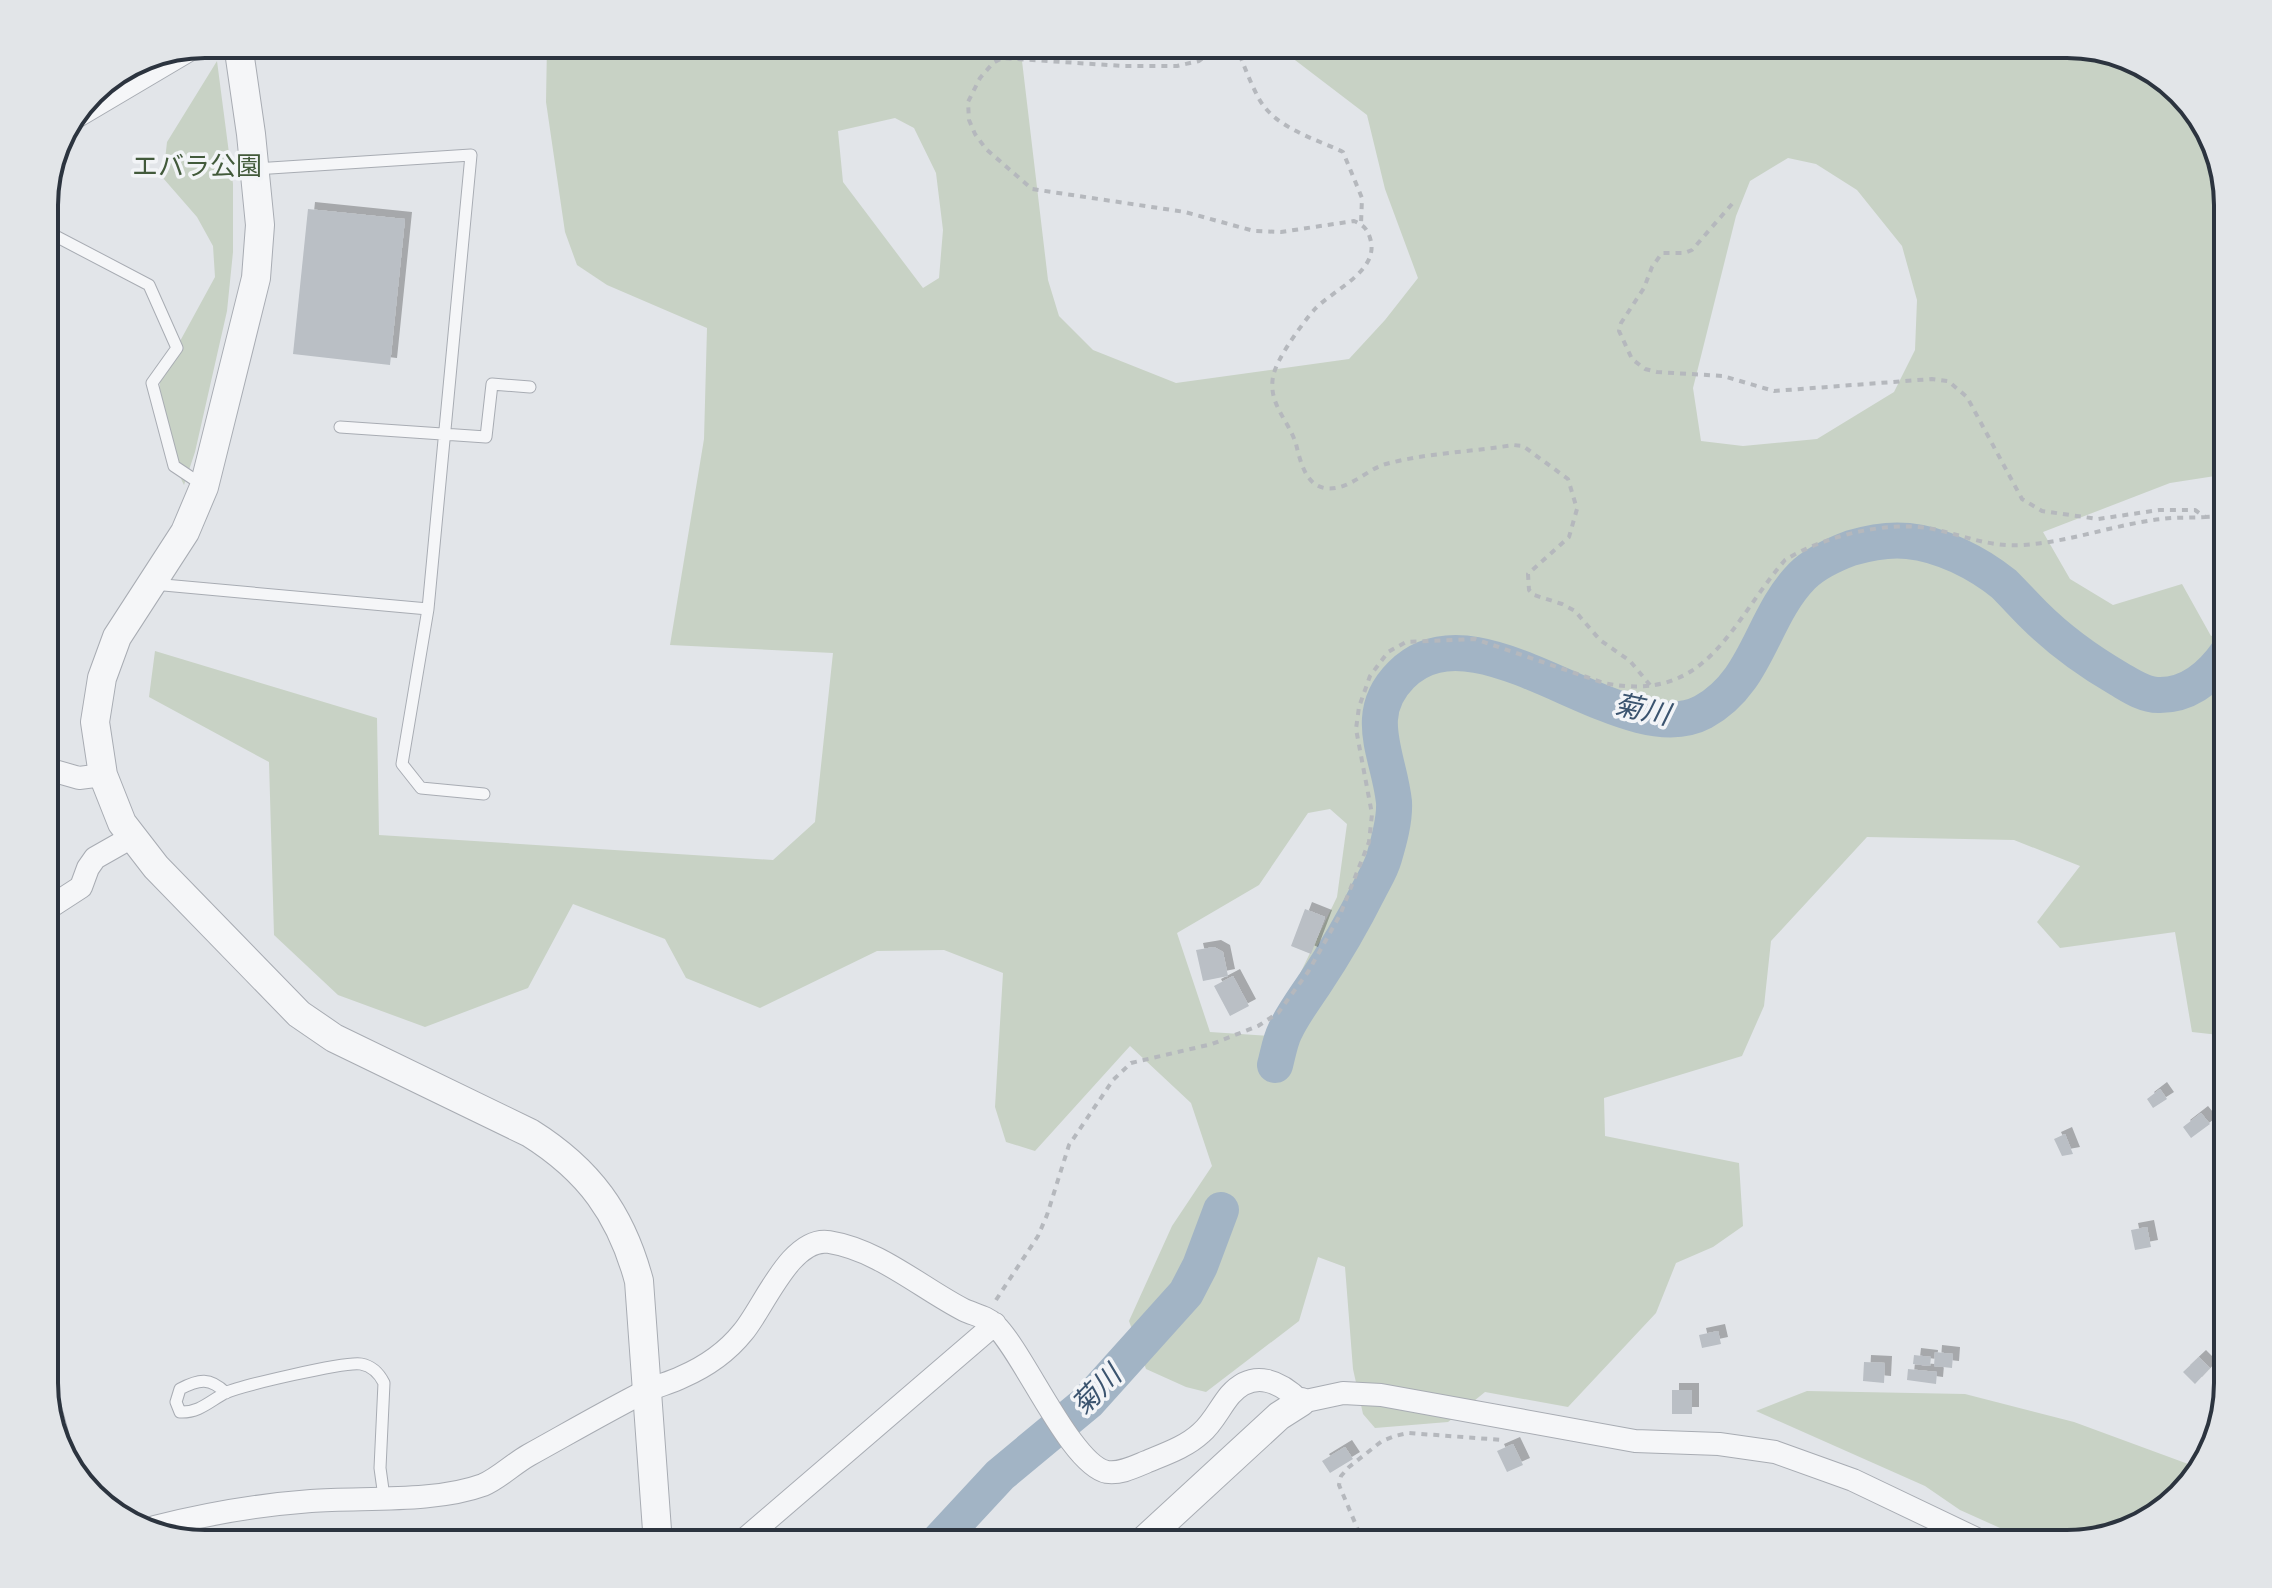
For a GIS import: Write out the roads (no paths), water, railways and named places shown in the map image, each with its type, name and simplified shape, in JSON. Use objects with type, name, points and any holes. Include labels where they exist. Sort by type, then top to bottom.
[{"type":"street","points":[[238,58],[260,225],[256,278],[204,487],[185,532],[117,637],[102,678],[95,722],[103,775],[122,823],[156,867],[299,1014],[334,1038],[530,1133],[551,1146],[588,1180],[619,1223],[631,1250],[639,1281],[657,1530]]},
{"type":"street","points":[[99,103],[164,64]]},
{"type":"street","points":[[58,772],[79,778],[103,775]]},
{"type":"street","points":[[58,902],[81,887],[95,858],[132,837]]},
{"type":"street","points":[[166,1524],[200,1515],[307,1501],[448,1494],[486,1484],[511,1464],[716,1358],[743,1333],[799,1250],[814,1243],[831,1242],[871,1256],[964,1310],[990,1321],[1014,1349],[1061,1426],[1098,1469],[1110,1473],[1126,1470],[1188,1443],[1204,1431],[1231,1393],[1244,1384],[1275,1381],[1301,1402]]},
{"type":"street","points":[[755,1530],[990,1321]]},
{"type":"street","points":[[1155,1530],[1279,1416],[1301,1402],[1343,1393],[1381,1395],[1635,1441],[1719,1444],[1775,1452],[1853,1480],[1958,1530]]},
{"type":"lane","points":[[255,169],[471,155],[428,609],[402,764],[421,788],[484,794]]},
{"type":"lane","points":[[58,237],[149,285],[177,348],[152,383],[174,466],[204,487]]},
{"type":"lane","points":[[340,427],[486,437],[492,384],[530,387]]},
{"type":"lane","points":[[152,584],[428,609]]},
{"type":"lane","points":[[226,1393],[329,1366],[357,1363],[370,1366],[384,1383],[380,1468],[384,1497]]},
{"type":"waterway","name":"菊川","points":[[1275,1065],[1288,1025],[1344,937],[1384,858],[1393,823],[1394,802],[1381,736],[1382,705],[1401,675],[1433,656],[1469,654],[1509,664],[1633,713],[1670,720],[1703,712],[1736,684],[1788,593],[1807,572],[1851,548],[1872,543],[1908,541],[1933,546],[1983,569],[2004,584],[2074,650],[2138,690],[2158,695],[2180,692],[2214,670]]},
{"type":"waterway","name":"菊川","points":[[949,1530],[1000,1475],[1088,1402],[1186,1293],[1200,1266],[1221,1210]]},
{"type":"park label","name":"エバラ公園","points":[[197,166]]}]
